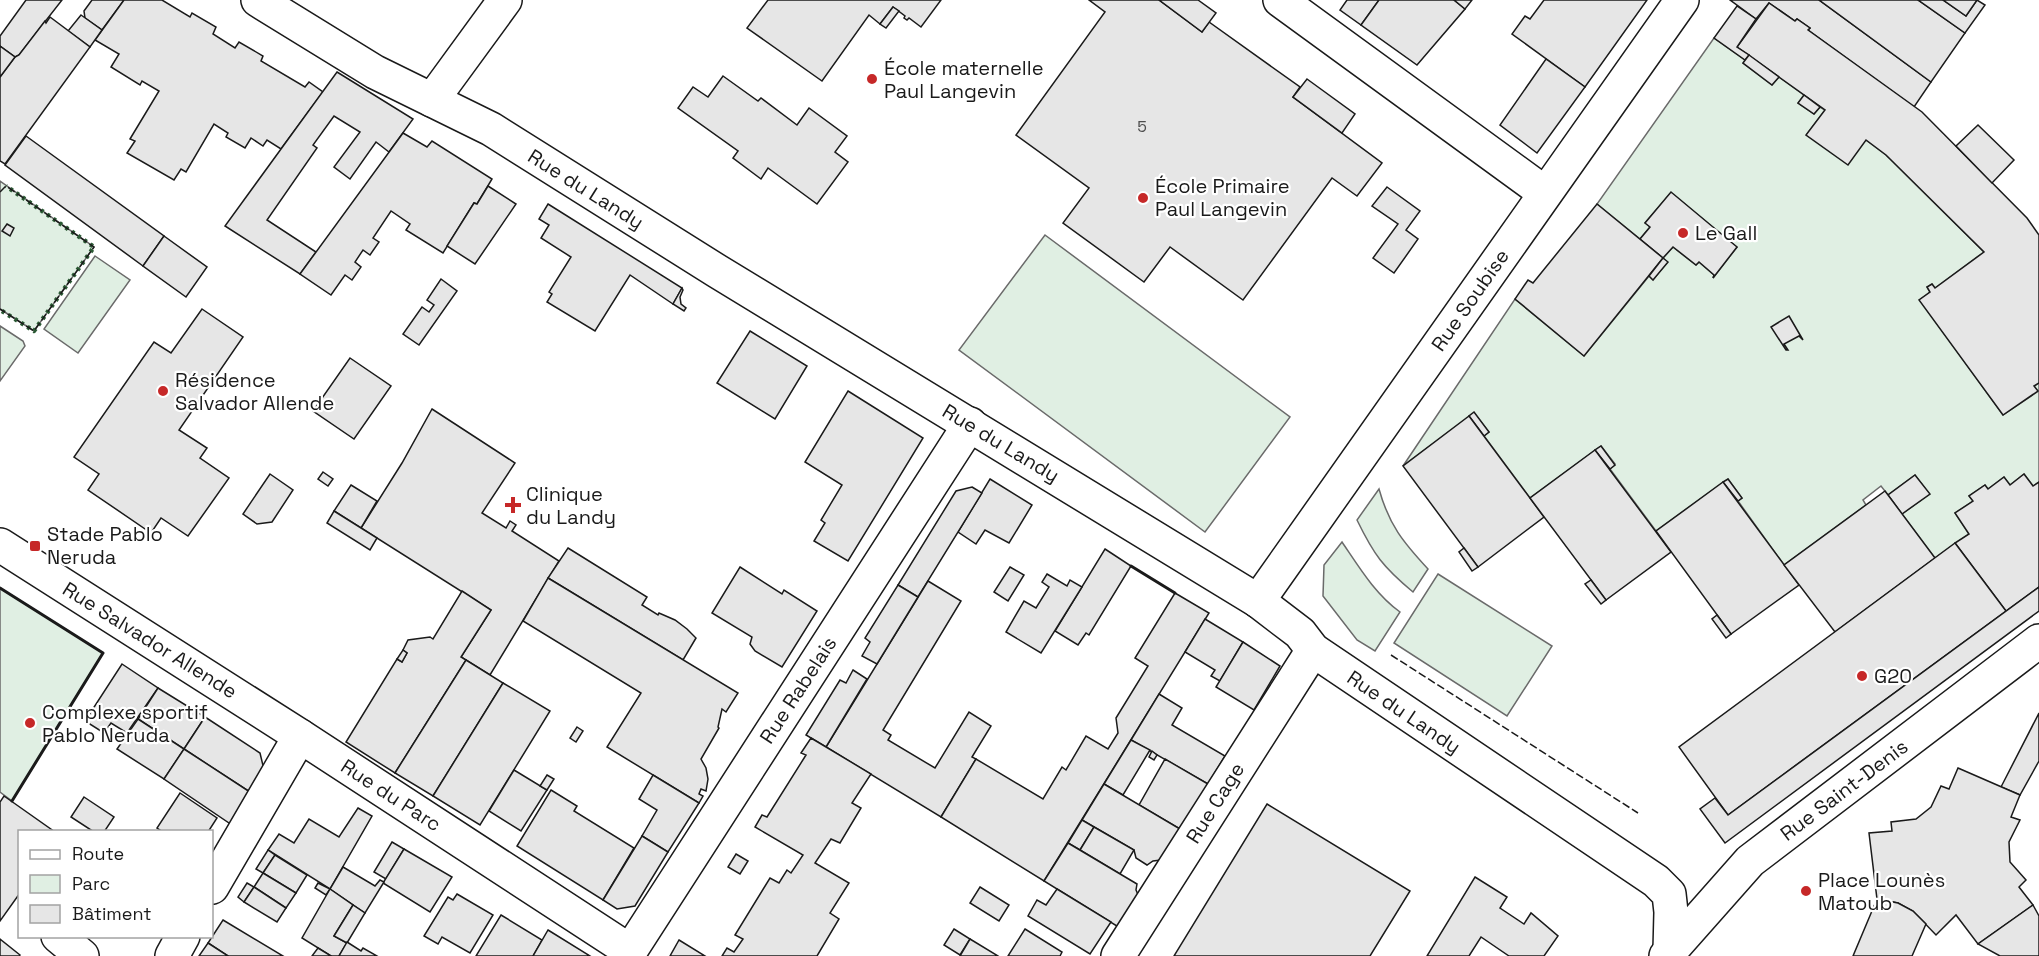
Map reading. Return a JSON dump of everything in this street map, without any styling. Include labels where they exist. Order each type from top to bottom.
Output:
[{"type":"street","name":"Rue du Landy","points":[[258,0],[375,72],[491,129],[717,271],[1258,601],[1300,633],[1312,650],[1656,881],[1669,894],[1671,912],[1668,953]]},
{"type":"street","points":[[432,100],[505,0]]},
{"type":"street","points":[[1280,0],[1545,193]]},
{"type":"street","name":"Rue Soubise","points":[[1258,601],[1682,0]]},
{"type":"street","name":"Rue Rabelais","points":[[629,953],[970,424]]},
{"type":"street","name":"Rue Salvador Allende","points":[[0,545],[300,736]]},
{"type":"street","name":"Rue Saint-Denis","points":[[1668,953],[1750,861],[2039,641]]},
{"type":"street","name":"Rue Cage","points":[[1118,956],[1312,650]]},
{"type":"street","points":[[213,885],[300,736]]},
{"type":"street","name":"Rue du Parc","points":[[300,736],[629,953]]},
{"type":"street","points":[[60,938],[82,956]]},
{"type":"street","points":[[172,956],[182,938]]},
{"type":"green space","points":[[1714,38],[1745,60],[1743,63],[1772,85],[1779,77],[1804,95],[1798,103],[1814,114],[1820,107],[1825,110],[1807,134],[1866,140],[1886,155],[1984,252],[1935,288],[1932,284],[1927,287],[1930,292],[1920,300],[2003,415],[2037,392],[2034,386],[2039,383],[2039,482],[2033,486],[2024,474],[2010,485],[2004,477],[1988,489],[1985,485],[1969,496],[1973,501],[1955,513],[1969,534],[1935,558],[1902,514],[1929,494],[1915,475],[1888,495],[1881,486],[1863,500],[1866,505],[1784,565],[1738,501],[1742,498],[1728,479],[1656,531],[1610,469],[1615,464],[1601,446],[1530,498],[1484,436],[1489,432],[1474,413],[1403,466],[1515,299],[1584,356],[1649,276],[1653,280],[1667,262],[1663,258],[1673,247],[1696,265],[1699,262],[1714,275],[1713,278],[1737,247],[1671,193],[1645,223],[1650,227],[1640,239],[1597,204]]},
{"type":"green space","points":[[0,181],[94,247],[34,331],[0,309]]},
{"type":"green space","points":[[1045,235],[1290,417],[1205,532],[959,350]]},
{"type":"green space","points":[[95,256],[130,280],[78,353],[44,329]]},
{"type":"green space","points":[[0,326],[23,341],[25,346],[0,381]]},
{"type":"green space","points":[[1379,489],[1392,523],[1428,569],[1413,592],[1380,560],[1357,520]]},
{"type":"green space","points":[[1342,542],[1375,589],[1400,612],[1375,651],[1357,640],[1323,596],[1324,565]]},
{"type":"green space","points":[[1438,574],[1552,646],[1507,716],[1394,643]]},
{"type":"green space","name":"Complexe sportif Pablo Neruda","points":[[0,588],[103,653],[12,801],[0,792]]},
{"type":"building","points":[[26,0],[62,0],[19,55],[15,57],[0,46],[0,36]]},
{"type":"building","points":[[92,0],[124,0],[102,30],[85,18],[84,11]]},
{"type":"building","points":[[124,0],[162,0],[190,17],[192,13],[216,27],[213,34],[235,48],[239,42],[263,56],[261,61],[305,87],[309,82],[323,92],[281,149],[267,140],[263,146],[251,138],[245,148],[226,137],[228,133],[214,124],[186,172],[181,169],[174,180],[127,153],[135,141],[130,139],[159,91],[142,81],[140,85],[111,67],[119,54],[95,40]]},
{"type":"building","points":[[768,0],[941,0],[921,27],[909,18],[907,20],[904,18],[905,16],[893,7],[880,24],[869,15],[822,81],[747,28]]},
{"type":"building","points":[[1089,0],[1159,0],[1202,32],[1209,22],[1300,87],[1293,97],[1382,163],[1357,196],[1332,178],[1243,300],[1170,247],[1144,282],[1063,223],[1089,188],[1016,135],[1105,12]]},
{"type":"building","points":[[1159,0],[1198,0],[1216,13],[1202,32]]},
{"type":"building","points":[[1347,0],[1379,0],[1361,25],[1340,10]]},
{"type":"building","points":[[1379,0],[1454,0],[1465,9],[1417,65],[1361,25]]},
{"type":"building","points":[[1454,0],[1472,0],[1465,9]]},
{"type":"building","points":[[1544,0],[1647,0],[1585,87],[1512,34],[1525,16],[1530,19]]},
{"type":"building","points":[[1730,0],[1819,0],[1931,82],[1914,107],[1808,30],[1810,28],[1797,19],[1795,21],[1769,3],[1756,19]]},
{"type":"building","points":[[1819,0],[1918,0],[1965,33],[1931,82]]},
{"type":"building","points":[[1918,0],[1943,0],[1966,16],[1977,0],[1985,5],[1965,33]]},
{"type":"building","points":[[1943,0],[1977,0],[1966,16]]},
{"type":"building","points":[[1769,3],[1795,21],[1797,19],[1810,28],[1808,30],[1922,112],[2027,218],[2039,235],[2039,383],[2034,386],[2038,391],[2003,415],[1919,300],[1930,292],[1927,287],[1932,284],[1935,288],[1984,252],[1886,155],[1866,140],[1848,165],[1806,135],[1825,110],[1737,47]]},
{"type":"building","points":[[1737,6],[1756,19],[1737,47],[1749,55],[1745,60],[1714,38]]},
{"type":"building","points":[[893,7],[899,11],[886,28],[880,24]]},
{"type":"building","points":[[81,15],[102,30],[90,47],[68,31]]},
{"type":"building","points":[[50,17],[90,47],[5,164],[0,161],[0,77]]},
{"type":"building","points":[[0,46],[15,57],[0,77]]},
{"type":"building","points":[[1749,55],[1779,77],[1772,85],[1743,63]]},
{"type":"building","points":[[1546,59],[1585,87],[1537,153],[1500,125]]},
{"type":"building","points":[[337,72],[413,119],[389,152],[376,142],[350,179],[334,167],[360,132],[334,116],[313,145],[317,148],[267,220],[316,252],[300,274],[225,226]]},
{"type":"building","points":[[723,76],[758,101],[761,98],[797,125],[809,108],[847,136],[835,152],[848,162],[817,204],[768,168],[761,179],[733,158],[738,151],[678,108],[693,87],[708,97]]},
{"type":"building","points":[[1307,79],[1355,114],[1342,133],[1293,97]]},
{"type":"building","points":[[1804,95],[1820,107],[1814,114],[1798,103]]},
{"type":"building","points":[[1978,125],[2014,160],[1992,183],[1956,146]]},
{"type":"building","points":[[403,133],[427,147],[432,141],[492,179],[443,253],[406,230],[410,224],[391,211],[373,238],[379,242],[370,255],[363,250],[355,262],[361,267],[352,280],[345,275],[331,295],[300,274]]},
{"type":"building","points":[[26,136],[164,236],[143,266],[5,165]]},
{"type":"building","points":[[488,186],[516,204],[475,264],[447,246],[474,203],[477,204]]},
{"type":"building","points":[[1387,187],[1420,211],[1406,230],[1418,239],[1394,273],[1373,258],[1398,224],[1372,206]]},
{"type":"building","name":"Le Gall","points":[[1671,192],[1737,247],[1713,278],[1714,275],[1699,262],[1696,265],[1673,247],[1663,258],[1640,239],[1650,227],[1645,223]]},
{"type":"building","points":[[548,204],[682,288],[673,304],[630,275],[595,331],[547,302],[552,294],[549,292],[571,257],[541,238],[549,225],[539,219]]},
{"type":"building","points":[[1597,204],[1663,258],[1584,356],[1515,299],[1528,280],[1533,283]]},
{"type":"building","points":[[7,224],[14,228],[10,236],[2,231]]},
{"type":"building","points":[[164,236],[207,267],[186,297],[143,266]]},
{"type":"building","points":[[1663,258],[1668,262],[1653,280],[1649,276]]},
{"type":"building","points":[[441,279],[457,291],[419,345],[403,334],[422,307],[429,312],[434,305],[427,300]]},
{"type":"building","points":[[682,288],[680,297],[681,304],[686,308],[684,311],[673,304]]},
{"type":"building","name":"Résidence Salvador Allende","points":[[202,309],[243,337],[179,430],[207,448],[200,458],[229,478],[188,536],[161,518],[151,533],[88,490],[99,474],[74,457],[154,342],[171,353]]},
{"type":"building","points":[[1789,316],[1803,340],[1799,336],[1784,344],[1788,350],[1786,350],[1771,327]]},
{"type":"building","points":[[750,331],[807,366],[775,419],[717,383]]},
{"type":"building","points":[[350,358],[391,386],[354,439],[313,411]]},
{"type":"building","points":[[848,391],[923,438],[848,561],[814,541],[825,523],[821,520],[842,485],[805,462]]},
{"type":"building","points":[[432,409],[515,463],[482,513],[506,528],[510,521],[516,525],[512,531],[559,561],[490,675],[461,657],[491,610],[361,528],[402,463]]},
{"type":"building","points":[[1474,412],[1489,432],[1484,436],[1469,416]]},
{"type":"building","points":[[1469,416],[1544,517],[1478,567],[1403,466]]},
{"type":"building","points":[[1601,446],[1615,465],[1610,469],[1595,450]]},
{"type":"building","points":[[1595,450],[1671,552],[1606,600],[1530,498]]},
{"type":"building","points":[[323,472],[333,479],[328,486],[318,479]]},
{"type":"building","points":[[270,474],[293,490],[272,522],[257,524],[243,514]]},
{"type":"building","points":[[2024,474],[2033,486],[2039,482],[2039,587],[2006,611],[1955,543],[1969,534],[1955,513],[1973,501],[1969,496],[1985,485],[1988,489],[2004,477],[2010,485]]},
{"type":"building","points":[[1915,475],[1930,494],[1902,514],[1888,495]]},
{"type":"building","points":[[990,479],[1032,505],[1009,543],[985,530],[976,544],[958,532]]},
{"type":"building","points":[[1728,479],[1742,498],[1738,501],[1723,482]]},
{"type":"building","points":[[1723,482],[1799,585],[1731,634],[1656,531]]},
{"type":"building","points":[[351,485],[377,501],[361,528],[334,511]]},
{"type":"building","points":[[972,487],[982,493],[918,597],[898,585],[956,491]]},
{"type":"building","points":[[1885,491],[1935,558],[1835,632],[1784,565]]},
{"type":"building","points":[[334,511],[377,538],[370,550],[327,523]]},
{"type":"building","points":[[1955,543],[2006,611],[1728,815],[1679,747]]},
{"type":"building","points":[[568,548],[647,597],[642,605],[658,615],[659,613],[675,620],[687,629],[696,638],[683,660],[548,578]]},
{"type":"building","points":[[1464,548],[1478,567],[1472,571],[1459,552]]},
{"type":"building","points":[[1105,549],[1131,566],[1089,635],[1086,633],[1078,645],[1055,631]]},
{"type":"building","points":[[740,567],[782,594],[784,590],[817,611],[782,667],[755,651],[750,644],[752,637],[712,613]]},
{"type":"building","points":[[1010,567],[1024,575],[1008,601],[994,592]]},
{"type":"building","points":[[1047,574],[1067,586],[1070,580],[1082,587],[1041,653],[1006,632],[1024,601],[1036,608],[1049,587],[1042,582]]},
{"type":"building","points":[[548,578],[738,693],[726,712],[722,709],[719,728],[701,759],[708,779],[706,791],[701,789],[699,794],[703,796],[699,803],[607,747],[641,693],[523,621]]},
{"type":"building","points":[[1591,580],[1606,600],[1601,604],[1585,584]]},
{"type":"building","points":[[928,581],[961,601],[883,730],[891,735],[888,740],[935,768],[969,712],[991,726],[972,757],[976,759],[941,817],[826,747]]},
{"type":"building","points":[[898,585],[918,597],[877,664],[862,656],[870,642],[865,638]]},
{"type":"building","points":[[2039,587],[2039,611],[1725,843],[1700,809],[1715,798],[1728,815]]},
{"type":"building","points":[[462,591],[491,610],[461,657],[466,660],[395,773],[346,742],[397,659],[402,662],[407,653],[403,650],[408,640],[430,637],[433,639]]},
{"type":"building","points":[[1175,593],[1209,613],[1044,881],[941,817],[976,759],[1043,799],[1062,767],[1066,770],[1086,736],[1108,749],[1118,733],[1116,718],[1148,666],[1135,658]]},
{"type":"building","points":[[1717,615],[1731,634],[1726,638],[1712,619]]},
{"type":"building","points":[[1205,619],[1243,642],[1220,681],[1211,676],[1215,670],[1185,652]]},
{"type":"building","points":[[1243,642],[1280,666],[1254,710],[1216,687]]},
{"type":"building","points":[[403,650],[407,653],[402,662],[397,659]]},
{"type":"building","points":[[466,660],[503,683],[433,796],[395,773]]},
{"type":"building","points":[[122,664],[158,688],[127,733],[111,723],[104,733],[85,721]]},
{"type":"building","points":[[853,670],[867,679],[826,747],[806,735],[840,680],[846,683]]},
{"type":"building","points":[[503,683],[550,711],[480,825],[433,796]]},
{"type":"building","points":[[158,688],[205,717],[184,749],[138,719]]},
{"type":"building","points":[[1159,694],[1182,708],[1172,725],[1225,756],[1208,784],[1131,740]]},
{"type":"building","points":[[2039,713],[2039,761],[2020,795],[2001,787]]},
{"type":"building","points":[[205,717],[260,753],[265,774],[253,794],[184,749]]},
{"type":"building","points":[[138,719],[184,749],[164,779],[117,749]]},
{"type":"building","points":[[577,727],[583,731],[576,742],[570,738]]},
{"type":"building","points":[[811,738],[871,774],[852,803],[861,808],[840,843],[831,839],[815,863],[849,883],[830,913],[839,919],[817,956],[722,956],[727,948],[734,952],[743,939],[735,935],[770,878],[779,883],[787,870],[791,873],[803,855],[755,827],[762,815],[767,817],[806,755],[801,753]]},
{"type":"building","points":[[1131,740],[1150,750],[1123,795],[1104,784]]},
{"type":"building","points":[[184,749],[253,794],[232,825],[164,779]]},
{"type":"building","points":[[1152,751],[1157,755],[1154,760],[1149,757]]},
{"type":"building","points":[[1165,759],[1208,784],[1180,829],[1139,805]]},
{"type":"building","points":[[1958,768],[2020,795],[2011,817],[2020,820],[2009,842],[2010,862],[2026,880],[2019,887],[2033,905],[1978,944],[1956,915],[1936,935],[1913,911],[1898,903],[1877,899],[1869,833],[1892,831],[1891,822],[1916,819],[1931,807],[1941,786],[1949,789]]},
{"type":"building","points":[[514,770],[547,790],[521,831],[489,811]]},
{"type":"building","points":[[547,775],[554,779],[547,790],[540,786]]},
{"type":"building","points":[[653,775],[699,803],[668,852],[642,836],[657,810],[639,799]]},
{"type":"building","points":[[1104,784],[1180,829],[1161,860],[1147,865],[1136,858],[1134,850],[1082,820]]},
{"type":"building","points":[[551,790],[577,806],[574,811],[634,848],[603,900],[517,846]]},
{"type":"building","points":[[180,793],[217,818],[209,830],[160,830],[157,828]]},
{"type":"building","points":[[4,796],[52,830],[18,830],[18,896],[0,921],[0,802]]},
{"type":"building","points":[[84,797],[114,817],[105,830],[91,830],[71,817]]},
{"type":"building","points":[[1267,804],[1410,891],[1370,956],[1174,956]]},
{"type":"building","points":[[358,808],[372,816],[330,889],[268,850],[279,834],[294,843],[309,819],[339,837]]},
{"type":"building","points":[[1082,820],[1094,827],[1080,850],[1068,843]]},
{"type":"building","points":[[1094,827],[1134,850],[1120,874],[1080,850]]},
{"type":"building","points":[[642,836],[668,852],[635,906],[617,909],[603,900]]},
{"type":"building","points":[[392,842],[404,849],[386,879],[374,872]]},
{"type":"building","points":[[1068,843],[1137,884],[1136,890],[1139,897],[1120,928],[1044,881]]},
{"type":"building","points":[[404,849],[452,877],[430,912],[383,883]]},
{"type":"building","points":[[268,850],[275,855],[263,873],[256,869]]},
{"type":"building","points":[[736,854],[748,861],[740,874],[728,867]]},
{"type":"building","points":[[275,855],[307,875],[296,893],[263,873]]},
{"type":"building","points":[[343,867],[375,886],[380,880],[384,882],[365,913],[330,889]]},
{"type":"building","points":[[263,873],[296,893],[286,908],[254,887]]},
{"type":"building","points":[[1475,877],[1507,897],[1500,908],[1524,924],[1531,913],[1558,936],[1544,956],[1509,956],[1481,937],[1469,956],[1427,956]]},
{"type":"building","points":[[247,883],[254,887],[244,902],[238,897]]},
{"type":"building","points":[[318,883],[330,889],[326,895],[315,888]]},
{"type":"building","points":[[254,887],[286,908],[277,922],[244,902]]},
{"type":"building","points":[[980,887],[1009,905],[999,921],[970,903]]},
{"type":"building","points":[[330,889],[353,905],[334,936],[347,943],[339,956],[331,956],[302,938]]},
{"type":"building","points":[[1057,889],[1111,922],[1090,954],[1028,916],[1037,900],[1046,905]]},
{"type":"building","points":[[457,894],[493,915],[470,953],[442,937],[438,944],[424,936],[448,897],[453,900]]},
{"type":"building","points":[[1877,899],[1898,903],[1913,911],[1926,924],[1912,956],[1853,956]]},
{"type":"building","points":[[353,905],[365,913],[347,943],[334,936]]},
{"type":"building","points":[[2033,905],[2039,916],[2039,956],[2000,956],[1978,944]]},
{"type":"building","points":[[501,915],[542,940],[533,956],[476,956]]},
{"type":"building","points":[[223,920],[283,956],[228,956],[208,943]]},
{"type":"building","points":[[954,929],[970,939],[960,955],[944,945]]},
{"type":"building","points":[[1025,929],[1062,952],[1060,956],[1008,956]]},
{"type":"building","points":[[548,930],[590,956],[533,956]]},
{"type":"building","points":[[0,939],[20,955],[0,956]]},
{"type":"building","points":[[970,939],[998,956],[960,956]]},
{"type":"building","points":[[679,940],[705,956],[670,956]]},
{"type":"building","points":[[347,942],[361,951],[363,948],[377,956],[339,956]]},
{"type":"building","points":[[208,943],[228,956],[199,956]]},
{"type":"building","points":[[318,948],[331,956],[312,956]]},
{"type":"hedge","points":[[2,311],[34,331],[94,247],[6,186]]},
{"type":"fence","points":[[0,192],[6,186],[94,247],[34,331],[0,309]]},
{"type":"fence","points":[[1391,655],[1638,813]]},
{"type":"wall","points":[[1131,566],[1175,593]]},
{"type":"wall","points":[[0,588],[103,653],[12,801]]},
{"type":"place","name":"École maternelle Paul Langevin","points":[[872,79]]},
{"type":"place","name":"École Primaire Paul Langevin","points":[[1143,198]]},
{"type":"place","name":"Le Gall","points":[[1683,233]]},
{"type":"place","name":"Résidence Salvador Allende","points":[[163,391]]},
{"type":"place","name":"Clinique du Landy","points":[[513,505]]},
{"type":"place","name":"Stade Pablo Neruda","points":[[35,546]]},
{"type":"place","name":"G20","points":[[1862,676]]},
{"type":"place","name":"Complexe sportif Pablo Neruda","points":[[30,723]]},
{"type":"place","name":"Place Lounès Matoub","points":[[1806,891]]}]
